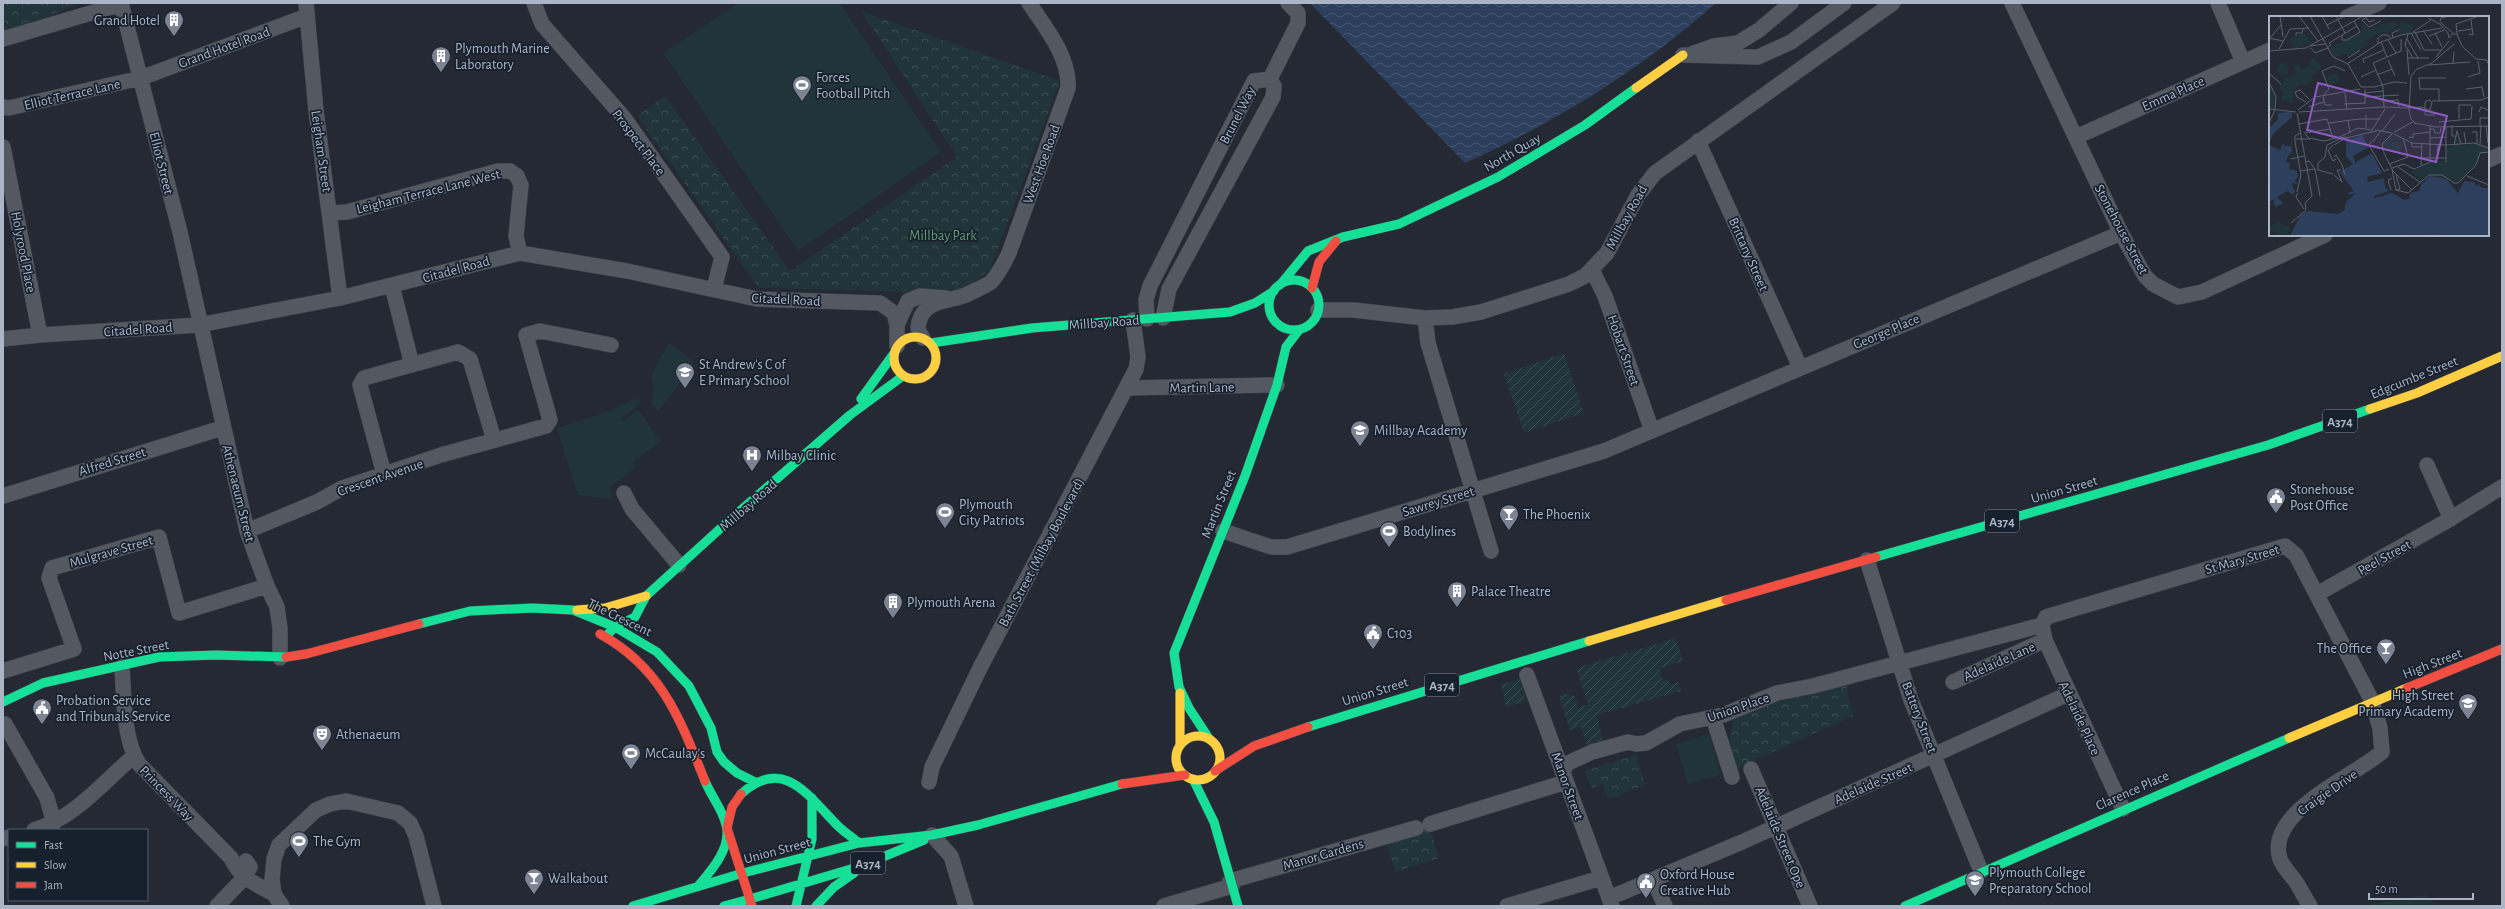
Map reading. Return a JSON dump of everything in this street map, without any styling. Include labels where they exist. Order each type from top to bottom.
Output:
[{"type":"main road","name":"North Quay","points":[[1277,288],[1308,251],[1339,239],[1399,224],[1498,177],[1584,125],[1683,55]]},
{"type":"main road","name":"North Quay","points":[[1312,288],[1316,266],[1325,251],[1339,239]]},
{"type":"main road","points":[[1262,317],[1284,328],[1299,330],[1312,323],[1318,310],[1317,295],[1312,288],[1299,281],[1289,281],[1277,288],[1270,298],[1270,312],[1278,324]]},
{"type":"main road","name":"Millbay Road","points":[[1230,312],[1255,303],[1277,288]]},
{"type":"main road","name":"Millbay Road","points":[[927,341],[979,337],[1032,328],[1230,312],[1250,314]]},
{"type":"main road","name":"Martin Street","points":[[1210,739],[1189,710],[1180,690],[1173,666],[1174,653],[1223,531],[1277,385],[1286,347],[1299,330]]},
{"type":"main road","name":"Millbay Road","points":[[959,349],[979,337]]},
{"type":"main road","points":[[934,368],[936,353],[927,341],[908,338],[896,349],[894,362],[904,376],[917,379],[930,373],[946,358]]},
{"type":"main road","name":"Millbay Road","points":[[850,415],[896,349]]},
{"type":"main road","name":"Edgcumbe Street","points":[[2268,445],[2417,393],[2502,356]]},
{"type":"main road","name":"Millbay Road","points":[[636,617],[646,596],[679,565],[850,415],[904,376]]},
{"type":"main road","name":"Union Street","points":[[1214,772],[1254,746],[1275,737],[1867,560],[2268,445]]},
{"type":"main road","name":"Millbay Road","points":[[573,610],[605,608],[646,596]]},
{"type":"main road","name":"The Crescent","points":[[348,642],[470,611],[493,608],[573,610],[615,627],[640,640],[657,652],[689,686],[711,728],[717,752],[724,762],[737,773],[756,782]]},
{"type":"main road","name":"The Crescent","points":[[545,609],[565,619]]},
{"type":"main road","points":[[606,637],[615,627],[636,617],[640,640]]},
{"type":"main road","name":"The Crescent","points":[[588,629],[606,637],[632,655],[649,672],[673,707],[727,828],[743,873],[751,902]]},
{"type":"main road","name":"Notte Street","points":[[3,702],[43,683],[171,656],[216,655],[280,658],[348,642]]},
{"type":"main road","name":"High Street","points":[[2372,701],[2460,668],[2502,649]]},
{"type":"main road","name":"Martin Street","points":[[1175,751],[1180,690]]},
{"type":"main road","name":"Clarence Place","points":[[1905,906],[1981,870],[2372,701]]},
{"type":"main road","points":[[1226,741],[1195,735],[1185,739],[1175,751],[1179,770],[1189,777],[1201,790],[1216,829],[1238,906]]},
{"type":"main road","name":"Union Street","points":[[1245,740],[1275,737]]},
{"type":"main road","points":[[1210,739],[1219,753],[1219,764],[1214,772],[1212,786]]},
{"type":"main road","points":[[1189,777],[1205,778],[1214,772]]},
{"type":"main road","name":"Union Street","points":[[633,906],[699,885],[859,843],[889,838],[932,836],[1001,819],[1112,785],[1136,773]]},
{"type":"main road","name":"Union Street","points":[[1112,785],[1189,777]]},
{"type":"main road","name":"A374","points":[[727,828],[732,807],[741,793],[756,782],[773,779],[786,780],[801,786],[839,827],[859,843]]},
{"type":"main road","points":[[796,906],[810,856],[814,818],[812,798]]},
{"type":"main road","points":[[1212,798],[1216,829]]},
{"type":"main road","points":[[699,885],[711,872],[723,850],[727,828]]},
{"type":"main road","name":"Union Street","points":[[724,906],[751,902],[876,860],[902,851],[932,836]]},
{"type":"main road","points":[[816,906],[834,887],[876,860]]},
{"type":"street","name":"Prospect Place","points":[[534,3],[542,24],[625,119],[722,257],[714,289]]},
{"type":"street","name":"West Hoe Road","points":[[927,341],[918,332],[921,315],[930,306],[948,298],[964,295],[981,288],[991,281],[1000,270],[1009,253],[1068,88],[1069,76],[1066,67],[1054,41],[1029,3]]},
{"type":"street","points":[[1270,79],[1298,23],[1298,13],[1288,3]]},
{"type":"street","points":[[1683,55],[1703,51],[1722,44],[1738,43],[1759,30],[1791,3]]},
{"type":"street","points":[[1683,55],[1758,57],[1792,42],[1844,3]]},
{"type":"street","name":"Millbay Road","points":[[1318,310],[1354,310],[1425,318],[1481,312],[1548,292],[1569,284],[1592,270],[1607,254],[1647,181],[1698,141],[1893,3]]},
{"type":"street","name":"Stonehouse Street","points":[[2012,3],[2121,233],[2145,276],[2153,284],[2178,296],[2202,292],[2324,236]]},
{"type":"street","points":[[2218,3],[2243,62]]},
{"type":"street","points":[[2349,16],[2379,3]]},
{"type":"street","points":[[3,39],[121,4]]},
{"type":"street","name":"Elliot Street","points":[[121,4],[180,232],[199,325]]},
{"type":"street","name":"Grand Hotel Road","points":[[141,78],[306,10]]},
{"type":"street","name":"Leigham Street","points":[[306,10],[316,111],[340,298]]},
{"type":"street","name":"Emma Place","points":[[2076,137],[2269,50]]},
{"type":"street","name":"Elliot Terrace Lane","points":[[3,106],[9,108],[141,78]]},
{"type":"street","name":"Brunel Way","points":[[1140,320],[1150,286],[1254,81],[1270,79],[1274,86],[1273,97],[1169,289],[1163,318]]},
{"type":"street","name":"Brittany Street","points":[[1698,141],[1800,367]]},
{"type":"street","name":"Holyrood Place","points":[[3,147],[40,335]]},
{"type":"street","points":[[2489,160],[2502,154]]},
{"type":"street","name":"Leigham Terrace Lane West","points":[[330,213],[347,212],[498,171],[510,171],[517,176],[521,185],[516,236],[520,253]]},
{"type":"street","name":"George Place","points":[[1652,431],[1800,367],[2121,233]]},
{"type":"street","name":"Citadel Road","points":[[3,339],[40,335],[199,325],[340,298],[520,253],[714,289],[757,299],[880,303],[894,314],[897,325]]},
{"type":"street","name":"Hobart Street","points":[[1592,270],[1605,296],[1652,431]]},
{"type":"street","points":[[392,286],[412,365]]},
{"type":"street","name":"West Hoe Road","points":[[896,349],[897,325],[900,314],[908,301],[920,296],[948,298]]},
{"type":"street","points":[[1425,318],[1428,343],[1491,550]]},
{"type":"street","name":"Bath Street (Milbay Boulevard)","points":[[929,782],[932,767],[964,705],[980,668],[1136,369],[1140,320]]},
{"type":"street","name":"Athenaeum Street","points":[[199,325],[247,531],[266,586],[277,607],[280,628],[280,658]]},
{"type":"street","name":"Crescent Avenue","points":[[247,531],[317,502],[342,488],[494,440],[546,426],[550,420],[526,335],[540,331],[611,345]]},
{"type":"street","points":[[384,474],[360,385],[364,378],[458,352],[470,359],[494,440]]},
{"type":"street","name":"Martin Lane","points":[[1127,388],[1277,385]]},
{"type":"street","name":"Alfred Street","points":[[3,496],[222,428]]},
{"type":"street","name":"Sawrey Street","points":[[1223,531],[1278,548],[1604,451],[1652,431]]},
{"type":"street","points":[[2427,465],[2452,519]]},
{"type":"street","name":"Peel Street","points":[[2317,594],[2452,519],[2502,487]]},
{"type":"street","points":[[624,493],[632,509],[679,565]]},
{"type":"street","name":"Mulgrave Street","points":[[3,671],[74,648],[49,578],[52,568],[159,537],[179,613],[266,586]]},
{"type":"street","name":"St Mary Street","points":[[2042,625],[2046,617],[2285,546],[2296,555],[2372,701]]},
{"type":"street","name":"Battery Street","points":[[1867,560],[1901,663],[1911,700],[1981,870]]},
{"type":"street","points":[[1901,663],[1940,651],[2042,625]]},
{"type":"street","name":"Adelaide Place","points":[[2042,625],[2045,640],[2068,694],[2123,809]]},
{"type":"street","name":"Adelaide Lane","points":[[1953,682],[2045,640]]},
{"type":"street","name":"Union Place","points":[[1564,777],[1568,763],[1592,752],[1628,742],[1646,743],[1670,728],[1713,717],[1777,693],[1901,663]]},
{"type":"street","name":"Princess Way","points":[[122,667],[125,713],[134,756],[146,772],[231,858],[235,868],[245,877],[278,900]]},
{"type":"street","name":"Manor Street","points":[[1527,675],[1610,902],[1676,871]]},
{"type":"street","name":"Adelaide Street","points":[[1676,871],[1956,747],[2068,694]]},
{"type":"street","name":"Craigie Drive","points":[[2310,906],[2280,859],[2281,836],[2286,822],[2299,809],[2366,765],[2382,752],[2380,728],[2372,701]]},
{"type":"street","points":[[1713,717],[1732,777]]},
{"type":"street","points":[[5,724],[47,798],[54,823]]},
{"type":"street","points":[[39,829],[54,823],[80,806],[134,756]]},
{"type":"street","name":"Adelaide Street Ope","points":[[1751,769],[1777,826],[1810,906]]},
{"type":"street","points":[[1430,824],[1564,777]]},
{"type":"street","points":[[278,900],[274,859],[279,845],[289,833],[316,810],[330,804],[346,801],[398,813],[410,823],[416,836],[434,906]]},
{"type":"street","name":"Manor Gardens","points":[[1164,906],[1231,883],[1416,828]]},
{"type":"street","points":[[932,836],[951,856],[966,906]]},
{"type":"street","points":[[231,858],[246,862],[274,859]]},
{"type":"street","points":[[217,906],[245,877],[250,867],[246,862]]},
{"type":"street","points":[[1507,906],[1601,878]]},
{"type":"street","points":[[1654,881],[1664,906]]},
{"type":"green space","points":[[3,3],[82,3],[3,33]]},
{"type":"green space","name":"Forces Football Pitch","points":[[738,3],[840,3],[941,152],[798,251],[663,53]]},
{"type":"green space","name":"Millbay Park","points":[[861,11],[1060,81],[990,270],[963,290],[925,292],[759,288],[637,116],[665,96],[790,271],[957,157]]},
{"type":"green space","points":[[670,343],[695,362],[659,411],[652,405],[654,388],[650,376],[659,363],[657,361]]},
{"type":"green space","points":[[1564,353],[1584,413],[1524,433],[1504,374]]},
{"type":"green space","points":[[636,398],[641,404],[621,419],[623,421],[638,410],[661,441],[633,462],[637,467],[608,488],[610,488],[613,500],[578,495],[557,428],[607,412]]},
{"type":"green space","points":[[1676,638],[1683,661],[1660,668],[1663,681],[1668,679],[1670,684],[1679,682],[1681,691],[1597,715],[1603,740],[1587,746],[1581,727],[1570,730],[1559,696],[1569,693],[1570,696],[1574,695],[1578,708],[1588,704],[1576,668]]},
{"type":"green space","points":[[1520,679],[1526,701],[1506,707],[1501,684]]},
{"type":"green space","points":[[1845,680],[1853,716],[1735,769],[1727,750],[1734,715],[1769,700]]},
{"type":"green space","points":[[1709,734],[1721,775],[1688,784],[1676,744]]},
{"type":"green space","points":[[1636,755],[1645,785],[1609,799],[1602,784],[1592,788],[1584,771]]},
{"type":"green space","points":[[1430,829],[1439,858],[1395,872],[1386,841]]},
{"type":"green space","points":[[2428,895],[2435,906],[2361,906]]},
{"type":"water","points":[[1310,3],[1716,3],[1658,50],[1597,92],[1533,130],[1465,163]]},
{"type":"traffic: fast","points":[[1280,285],[1308,251],[1343,237],[1399,224],[1498,177],[1585,125],[1636,88]]},
{"type":"traffic: fast","points":[[1294,280],[1308,284],[1315,291],[1319,305],[1315,319],[1308,326],[1294,330],[1280,326],[1273,319],[1269,305],[1273,291],[1280,284],[1294,280]]},
{"type":"traffic: fast","points":[[931,343],[1032,328],[1230,312],[1255,303],[1274,291]]},
{"type":"traffic: fast","points":[[1208,737],[1189,708],[1179,687],[1174,653],[1245,476],[1277,385],[1286,347],[1299,330]]},
{"type":"traffic: fast","points":[[861,399],[895,352]]},
{"type":"traffic: fast","points":[[608,634],[615,627],[635,617],[646,596],[733,517],[850,415],[903,376]]},
{"type":"traffic: fast","points":[[1876,557],[2268,445],[2370,409]]},
{"type":"traffic: fast","points":[[419,624],[470,611],[532,608],[573,610],[615,627],[657,652],[689,686],[711,728],[717,752],[724,762],[737,773],[755,782]]},
{"type":"traffic: fast","points":[[1308,727],[1589,641]]},
{"type":"traffic: fast","points":[[3,702],[43,683],[159,657],[216,655],[286,657]]},
{"type":"traffic: fast","points":[[1905,906],[2289,738]]},
{"type":"traffic: fast","points":[[741,794],[756,783],[770,778],[783,779],[795,784],[806,793],[838,826],[859,843]]},
{"type":"traffic: fast","points":[[1193,779],[1214,822],[1238,906]]},
{"type":"traffic: fast","points":[[699,885],[720,858],[724,850],[727,833],[722,814],[705,781]]},
{"type":"traffic: fast","points":[[743,873],[859,843],[932,835],[978,825],[1122,784]]},
{"type":"traffic: fast","points":[[796,906],[812,839],[812,798]]},
{"type":"traffic: fast","points":[[750,899],[861,866],[924,840]]},
{"type":"traffic: fast","points":[[633,906],[743,873]]},
{"type":"traffic: fast","points":[[816,906],[834,887],[854,873]]},
{"type":"traffic: fast","points":[[724,906],[750,899]]},
{"type":"traffic: slow","points":[[1636,88],[1683,55]]},
{"type":"traffic: slow","points":[[915,337],[930,343],[936,358],[930,373],[915,379],[900,373],[894,358],[900,343],[915,337]]},
{"type":"traffic: slow","points":[[2370,409],[2417,393],[2502,356]]},
{"type":"traffic: slow","points":[[577,610],[605,608],[646,596]]},
{"type":"traffic: slow","points":[[1589,641],[1726,600]]},
{"type":"traffic: slow","points":[[2289,738],[2407,688]]},
{"type":"traffic: slow","points":[[1180,693],[1180,745]]},
{"type":"traffic: slow","points":[[1198,736],[1210,740],[1216,746],[1220,758],[1216,770],[1210,776],[1198,780],[1186,776],[1180,770],[1176,758],[1180,746],[1186,740],[1198,736]]},
{"type":"traffic: jam","points":[[1312,288],[1319,262],[1336,241]]},
{"type":"traffic: jam","points":[[1726,600],[1876,557]]},
{"type":"traffic: jam","points":[[286,657],[306,654],[419,624]]},
{"type":"traffic: jam","points":[[600,634],[621,648],[639,663],[654,679],[677,716],[705,781]]},
{"type":"traffic: jam","points":[[2407,688],[2502,649]]},
{"type":"traffic: jam","points":[[1215,771],[1254,746],[1308,727]]},
{"type":"traffic: jam","points":[[1122,784],[1185,775]]},
{"type":"traffic: jam","points":[[741,794],[732,807],[727,828],[752,906]]},
{"type":"place","name":"Grand Hotel","points":[[174,37]]},
{"type":"place","name":"Plymouth Marine Laboratory","points":[[441,73]]},
{"type":"place","name":"Forces Football Pitch","points":[[802,102]]},
{"type":"place","name":"St Andrew's C of E Primary School","points":[[685,389]]},
{"type":"place","name":"Millbay Academy","points":[[1360,447]]},
{"type":"place","name":"Milbay Clinic","points":[[752,472]]},
{"type":"place","name":"Stonehouse Post Office","points":[[2276,514]]},
{"type":"place","name":"Plymouth City Patriots","points":[[945,529]]},
{"type":"place","name":"The Phoenix","points":[[1509,531]]},
{"type":"place","name":"Bodylines","points":[[1389,548]]},
{"type":"place","name":"Palace Theatre","points":[[1457,608]]},
{"type":"place","name":"Plymouth Arena","points":[[893,619]]},
{"type":"place","name":"C103","points":[[1373,650]]},
{"type":"place","name":"The Office","points":[[2386,665]]},
{"type":"place","name":"High Street Primary Academy","points":[[2468,720]]},
{"type":"place","name":"Probation Service and Tribunals Service","points":[[42,725]]},
{"type":"place","name":"Athenaeum","points":[[322,751]]},
{"type":"place","name":"McCaulay's","points":[[631,770]]},
{"type":"place","name":"The Gym","points":[[299,858]]},
{"type":"place","name":"Walkabout","points":[[534,895]]},
{"type":"place","name":"Plymouth College Preparatory School","points":[[1975,897]]},
{"type":"place","name":"Oxford House Creative Hub","points":[[1646,899]]}]
